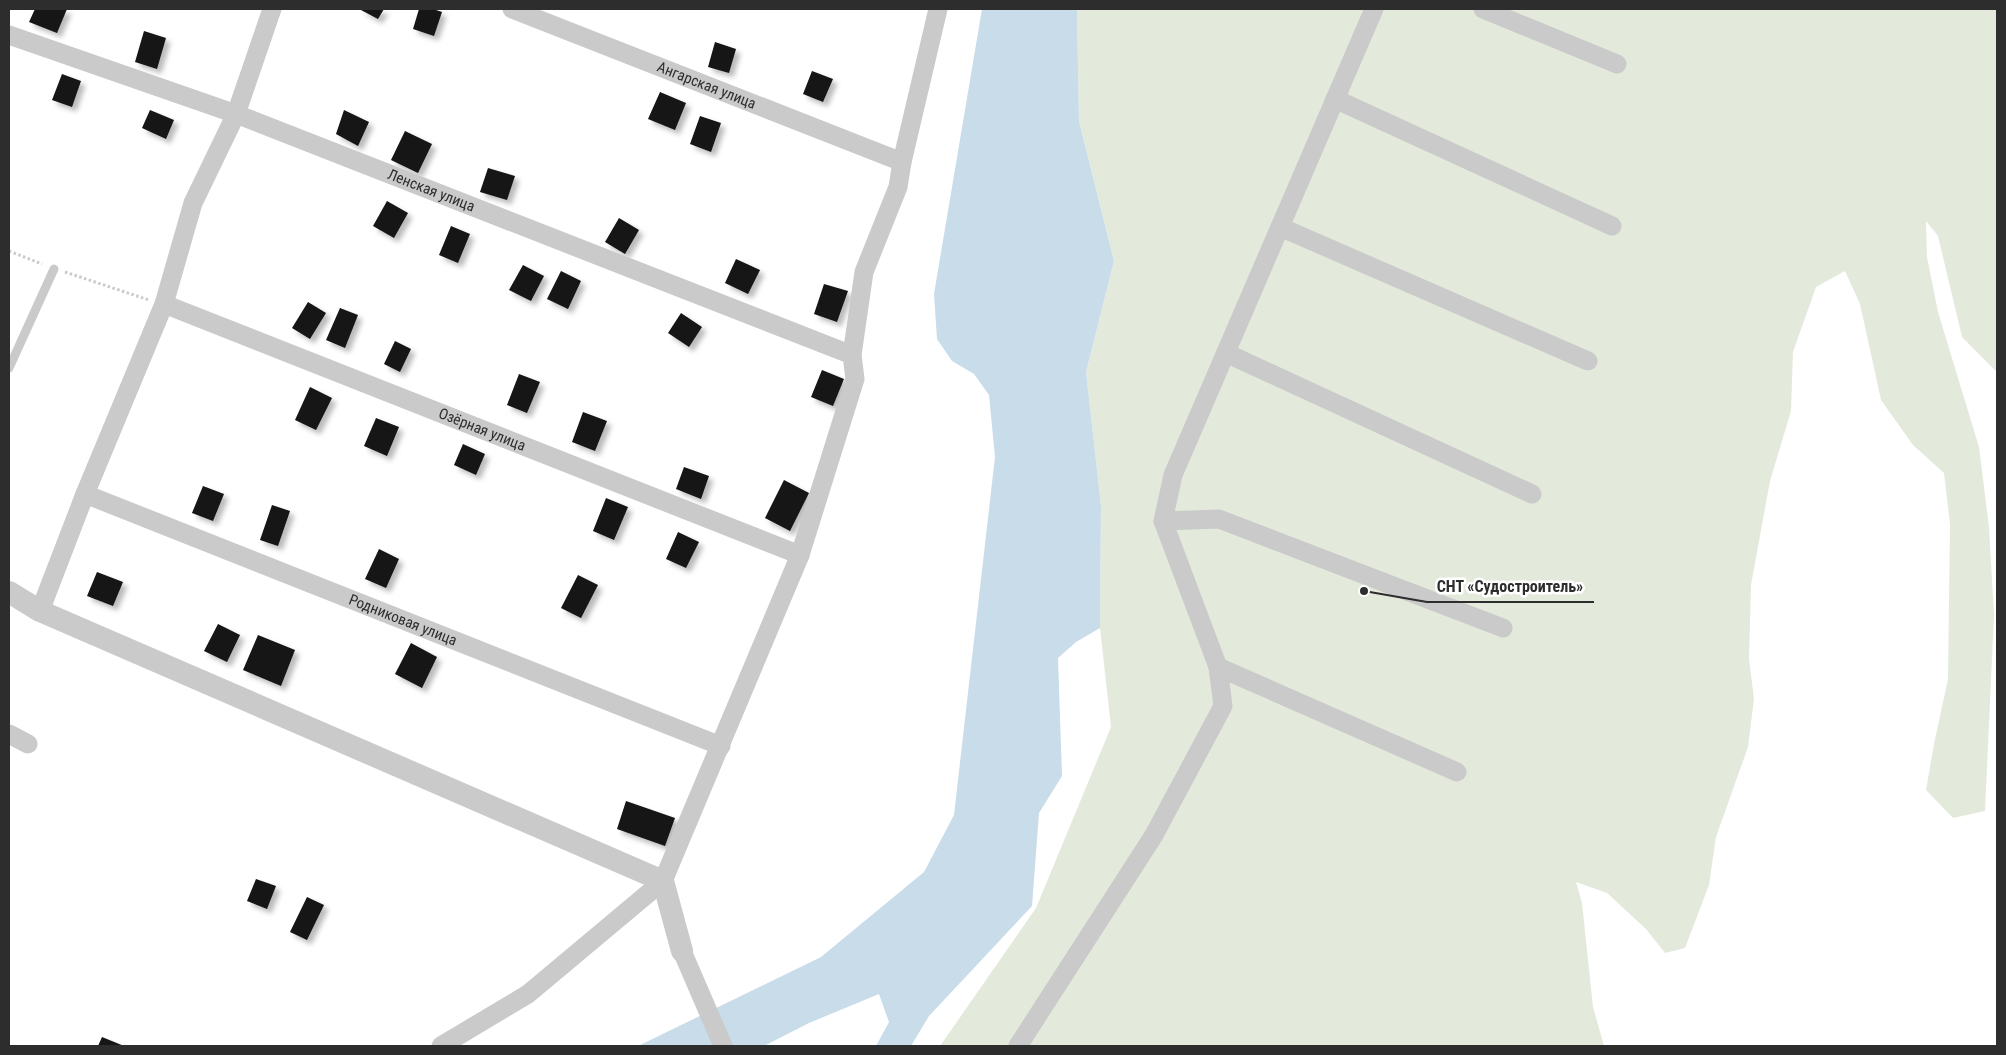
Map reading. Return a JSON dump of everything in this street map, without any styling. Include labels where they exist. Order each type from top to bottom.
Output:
[{"type":"street","points":[[40,611],[85,494],[164,304],[193,204],[236,114],[272,9]]},
{"type":"street","name":"Ангарская улица","points":[[512,9],[902,162]]},
{"type":"street","points":[[441,1046],[528,994],[663,881],[800,555],[855,379],[852,355],[864,272],[898,187],[902,162],[938,9]]},
{"type":"street","points":[[1018,1046],[1154,836],[1223,706],[1218,667],[1163,521],[1173,475],[1374,9]]},
{"type":"street","points":[[1483,9],[1617,64]]},
{"type":"street","name":"Ленская улица","points":[[9,35],[236,114],[852,355]]},
{"type":"street","points":[[1335,98],[1612,226]]},
{"type":"street","points":[[1280,227],[1588,361]]},
{"type":"street","name":"Озёрная улица","points":[[164,304],[800,555]]},
{"type":"street","points":[[1226,352],[1532,494]]},
{"type":"street","name":"Родниковая улица","points":[[85,494],[721,746]]},
{"type":"street","points":[[1163,521],[1219,519],[1503,628]]},
{"type":"street","points":[[9,592],[40,611],[663,881]]},
{"type":"street","points":[[1218,667],[1457,772]]},
{"type":"street","points":[[9,734],[28,744]]},
{"type":"street","points":[[663,881],[682,951],[723,1046]]},
{"type":"lane","points":[[9,368],[54,269]]},
{"type":"path","points":[[9,251],[54,269],[164,304]]},
{"type":"green space","points":[[1077,9],[1997,9],[1997,372],[1962,337],[1938,236],[1926,221],[1927,257],[1938,312],[1979,447],[1989,527],[1994,615],[1985,811],[1953,818],[1926,790],[1948,679],[1950,524],[1944,473],[1913,445],[1881,400],[1860,304],[1845,271],[1816,287],[1793,352],[1791,411],[1770,481],[1751,585],[1749,659],[1754,699],[1748,747],[1716,837],[1709,885],[1685,948],[1665,953],[1646,929],[1607,893],[1576,882],[1582,903],[1593,1007],[1604,1046],[940,1046],[1036,908],[1111,727],[1100,628],[1101,505],[1086,372],[1114,261],[1079,121]]},
{"type":"water","points":[[982,9],[1077,9],[1079,121],[1114,261],[1086,372],[1101,505],[1100,628],[1076,642],[1058,658],[1062,776],[1039,813],[1032,906],[929,1016],[911,1046],[876,1046],[889,1022],[879,994],[809,1023],[764,1046],[638,1046],[821,957],[924,872],[954,815],[995,457],[989,395],[974,374],[952,361],[937,339],[934,294]]},
{"type":"building","points":[[35,9],[67,9],[57,33],[29,22]]},
{"type":"building","points":[[359,9],[384,9],[378,19]]},
{"type":"building","points":[[419,9],[433,9],[442,12],[434,36],[413,29]]},
{"type":"building","points":[[144,31],[166,38],[157,69],[135,62]]},
{"type":"building","points":[[715,42],[736,49],[729,73],[708,67]]},
{"type":"building","points":[[812,71],[833,79],[823,102],[803,94]]},
{"type":"building","points":[[62,74],[81,81],[72,107],[52,100]]},
{"type":"building","points":[[660,92],[686,103],[675,130],[648,119]]},
{"type":"building","points":[[150,110],[174,120],[166,139],[142,128]]},
{"type":"building","points":[[344,110],[369,122],[358,146],[336,134]]},
{"type":"building","points":[[700,116],[721,123],[711,152],[690,144]]},
{"type":"building","points":[[405,131],[432,144],[418,173],[391,160]]},
{"type":"building","points":[[488,168],[515,176],[507,200],[480,192]]},
{"type":"building","points":[[387,201],[408,213],[394,238],[373,226]]},
{"type":"building","points":[[619,218],[639,230],[625,254],[605,242]]},
{"type":"building","points":[[451,226],[470,234],[458,263],[439,255]]},
{"type":"building","points":[[736,259],[760,270],[748,294],[725,283]]},
{"type":"building","points":[[523,265],[544,276],[531,301],[509,290]]},
{"type":"building","points":[[561,271],[581,281],[568,309],[547,299]]},
{"type":"building","points":[[824,284],[848,291],[837,322],[814,314]]},
{"type":"building","points":[[308,302],[326,313],[310,339],[292,328]]},
{"type":"building","points":[[340,308],[358,315],[345,348],[326,340]]},
{"type":"building","points":[[681,313],[702,327],[689,347],[668,333]]},
{"type":"building","points":[[395,341],[411,349],[400,372],[384,364]]},
{"type":"building","points":[[822,370],[844,379],[833,406],[811,397]]},
{"type":"building","points":[[519,374],[540,382],[527,413],[507,405]]},
{"type":"building","points":[[310,387],[332,398],[316,430],[295,420]]},
{"type":"building","points":[[583,412],[607,421],[595,451],[572,442]]},
{"type":"building","points":[[376,418],[399,427],[387,456],[364,446]]},
{"type":"building","points":[[463,444],[485,454],[476,475],[454,465]]},
{"type":"building","points":[[684,467],[709,476],[701,499],[676,489]]},
{"type":"building","points":[[784,480],[809,493],[790,531],[765,518]]},
{"type":"building","points":[[203,486],[224,494],[213,521],[192,513]]},
{"type":"building","points":[[606,498],[628,507],[614,540],[593,531]]},
{"type":"building","points":[[272,505],[290,511],[278,546],[260,540]]},
{"type":"building","points":[[678,532],[699,542],[686,568],[666,559]]},
{"type":"building","points":[[379,549],[399,559],[386,588],[365,579]]},
{"type":"building","points":[[97,572],[123,582],[113,606],[87,596]]},
{"type":"building","points":[[578,575],[598,585],[581,618],[561,608]]},
{"type":"building","points":[[218,624],[240,635],[227,662],[204,651]]},
{"type":"building","points":[[258,635],[295,650],[281,686],[243,670]]},
{"type":"building","points":[[411,643],[437,657],[422,688],[395,674]]},
{"type":"building","points":[[626,801],[675,818],[665,846],[617,829]]},
{"type":"building","points":[[256,879],[276,886],[267,909],[247,901]]},
{"type":"building","points":[[307,897],[324,905],[307,940],[290,932]]},
{"type":"building","points":[[102,1037],[124,1046],[98,1046]]},
{"type":"place","name":"СНТ «Судостроитель»","points":[[1364,591]]}]
